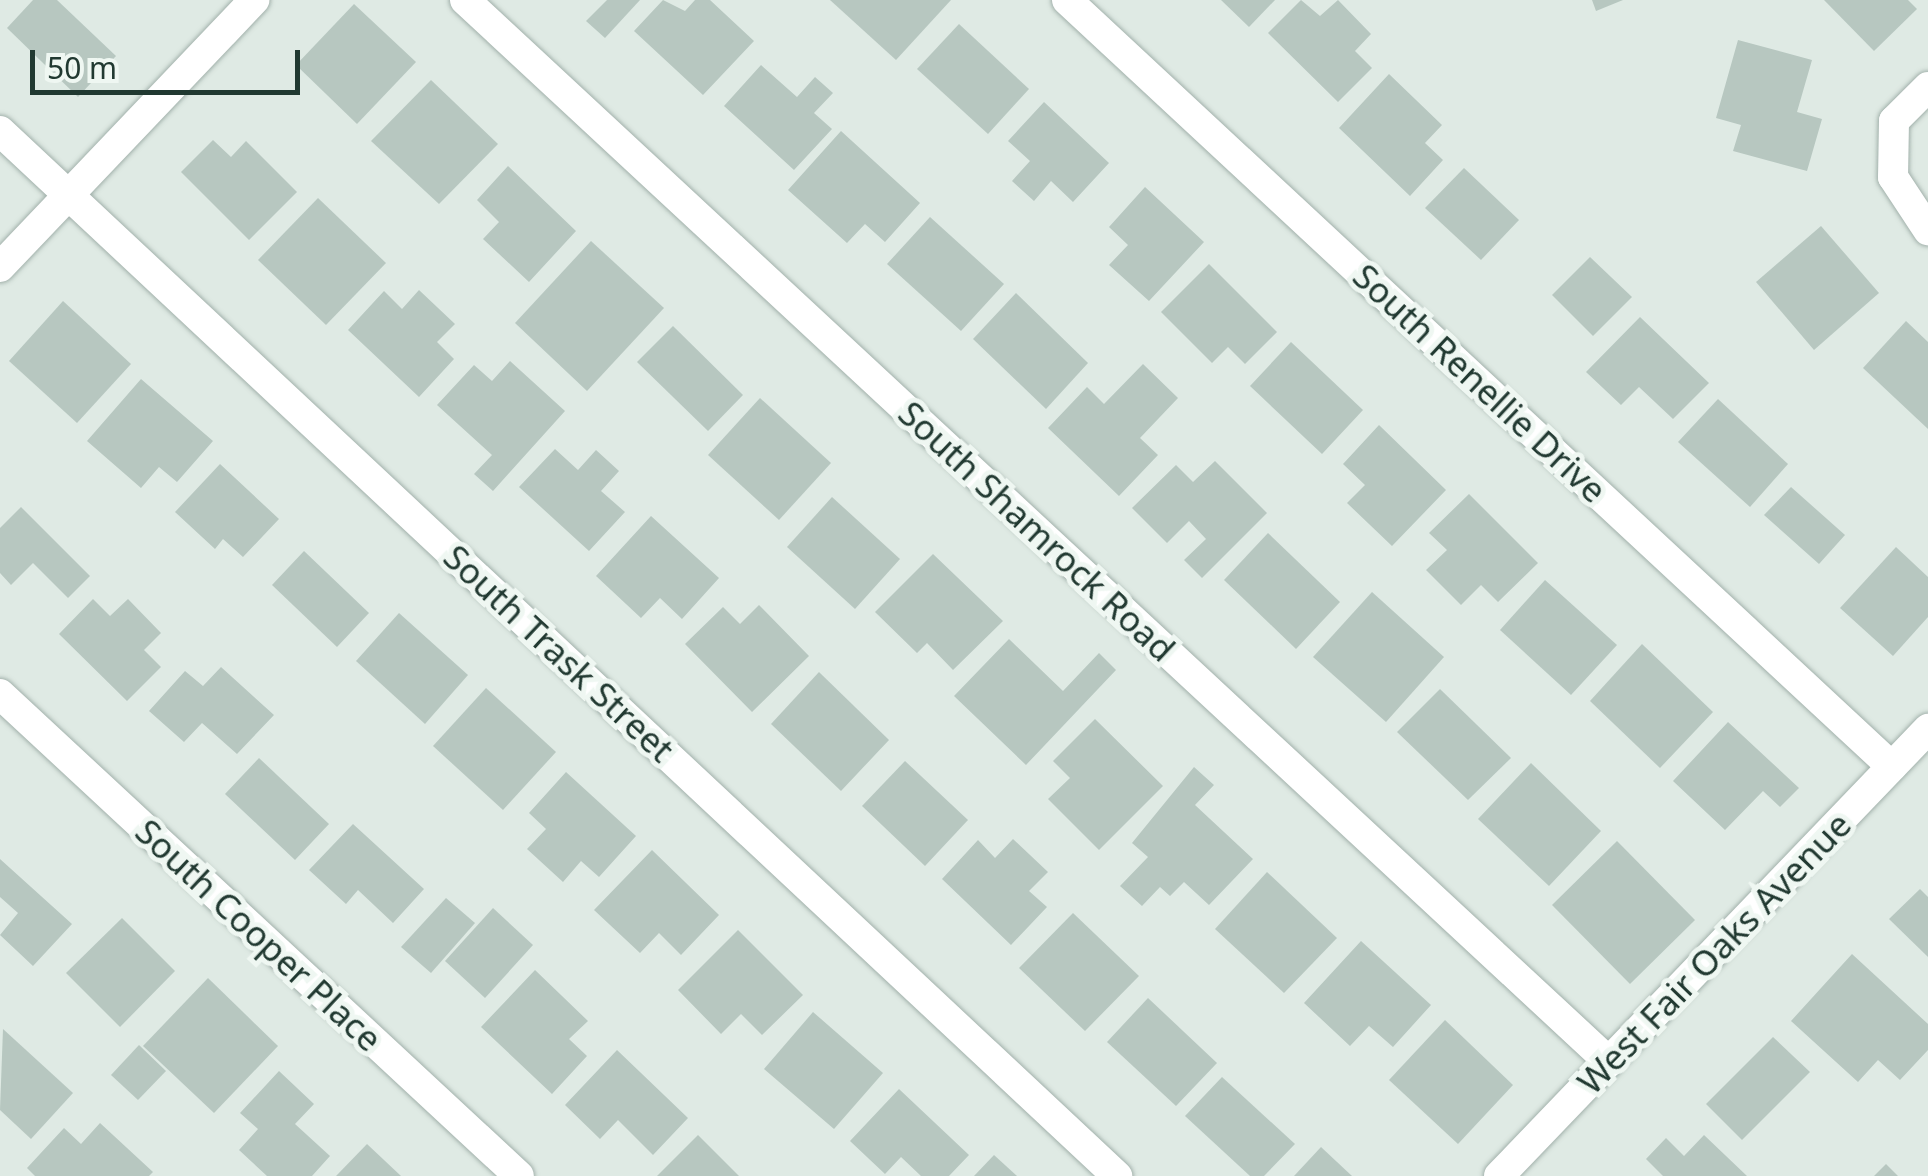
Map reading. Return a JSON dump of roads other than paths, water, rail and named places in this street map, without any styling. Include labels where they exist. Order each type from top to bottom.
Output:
[{"type":"street","points":[[0,266],[254,0]]},
{"type":"street","name":"South Shamrock Road","points":[[465,0],[1609,1062]]},
{"type":"street","name":"South Renellie Drive","points":[[1067,0],[1892,767]]},
{"type":"street","points":[[1928,87],[1894,121],[1893,177],[1928,230]]},
{"type":"street","name":"South Trask Street","points":[[0,131],[1118,1176]]},
{"type":"street","name":"South Cooper Place","points":[[0,694],[519,1176]]},
{"type":"street","name":"West Fair Oaks Avenue","points":[[1500,1176],[1928,728]]}]
